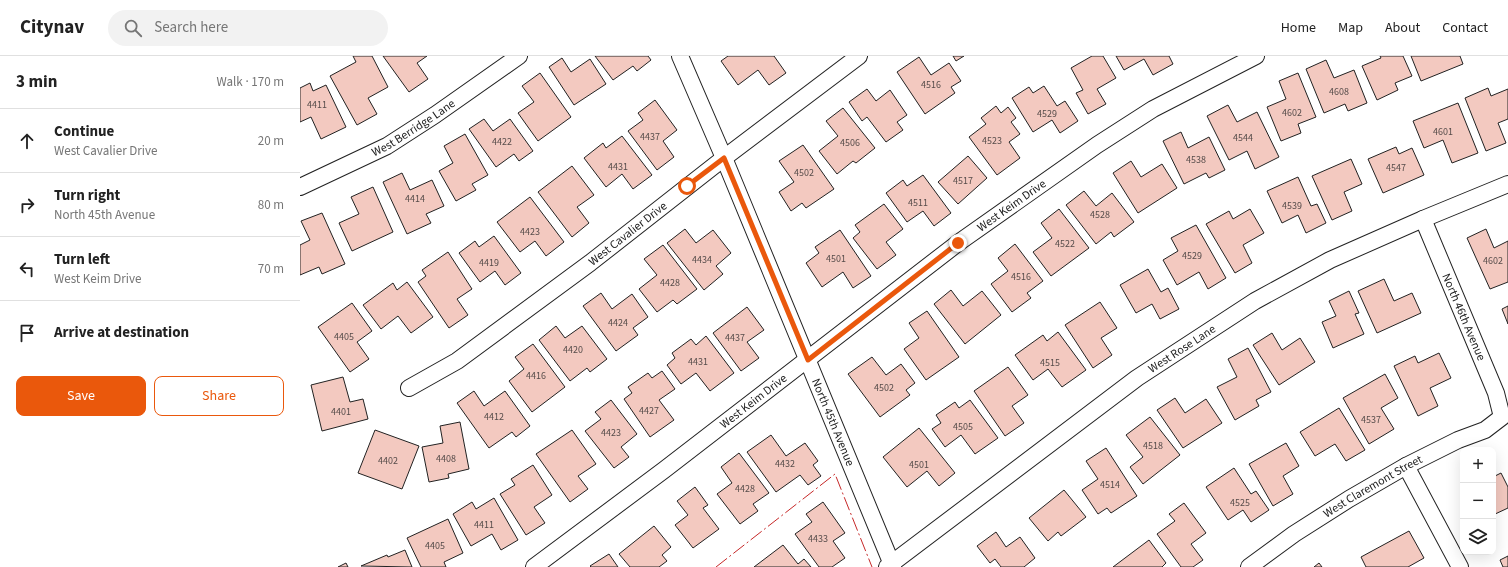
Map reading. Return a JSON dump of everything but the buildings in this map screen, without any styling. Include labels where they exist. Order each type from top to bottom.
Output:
[{"type":"street","name":"West Berridge Lane","points":[[300,187],[387,146],[435,115],[520,56]]},
{"type":"street","name":"North 45th Avenue","points":[[680,56],[808,360],[891,566]]},
{"type":"street","name":"West Cavalier Drive","points":[[409,388],[457,361],[590,263],[724,158],[859,56]]},
{"type":"street","name":"West Keim Drive","points":[[534,567],[808,360],[958,243],[1097,145],[1153,109],[1256,56]]},
{"type":"street","name":"West Rose Lane","points":[[891,566],[1137,378],[1255,301],[1330,260],[1508,184]]},
{"type":"street","name":"North 46th Avenue","points":[[1423,219],[1496,393],[1502,417]]},
{"type":"street","name":"West Claremont Street","points":[[1249,567],[1294,534],[1349,499],[1406,466],[1458,440],[1485,430],[1502,417]]},
{"type":"street","points":[[1406,466],[1460,567]]},
{"type":"power","points":[[716,567],[835,474],[872,567]]},
{"type":"route","points":[[687,186],[724,158],[808,360],[958,243]]}]
